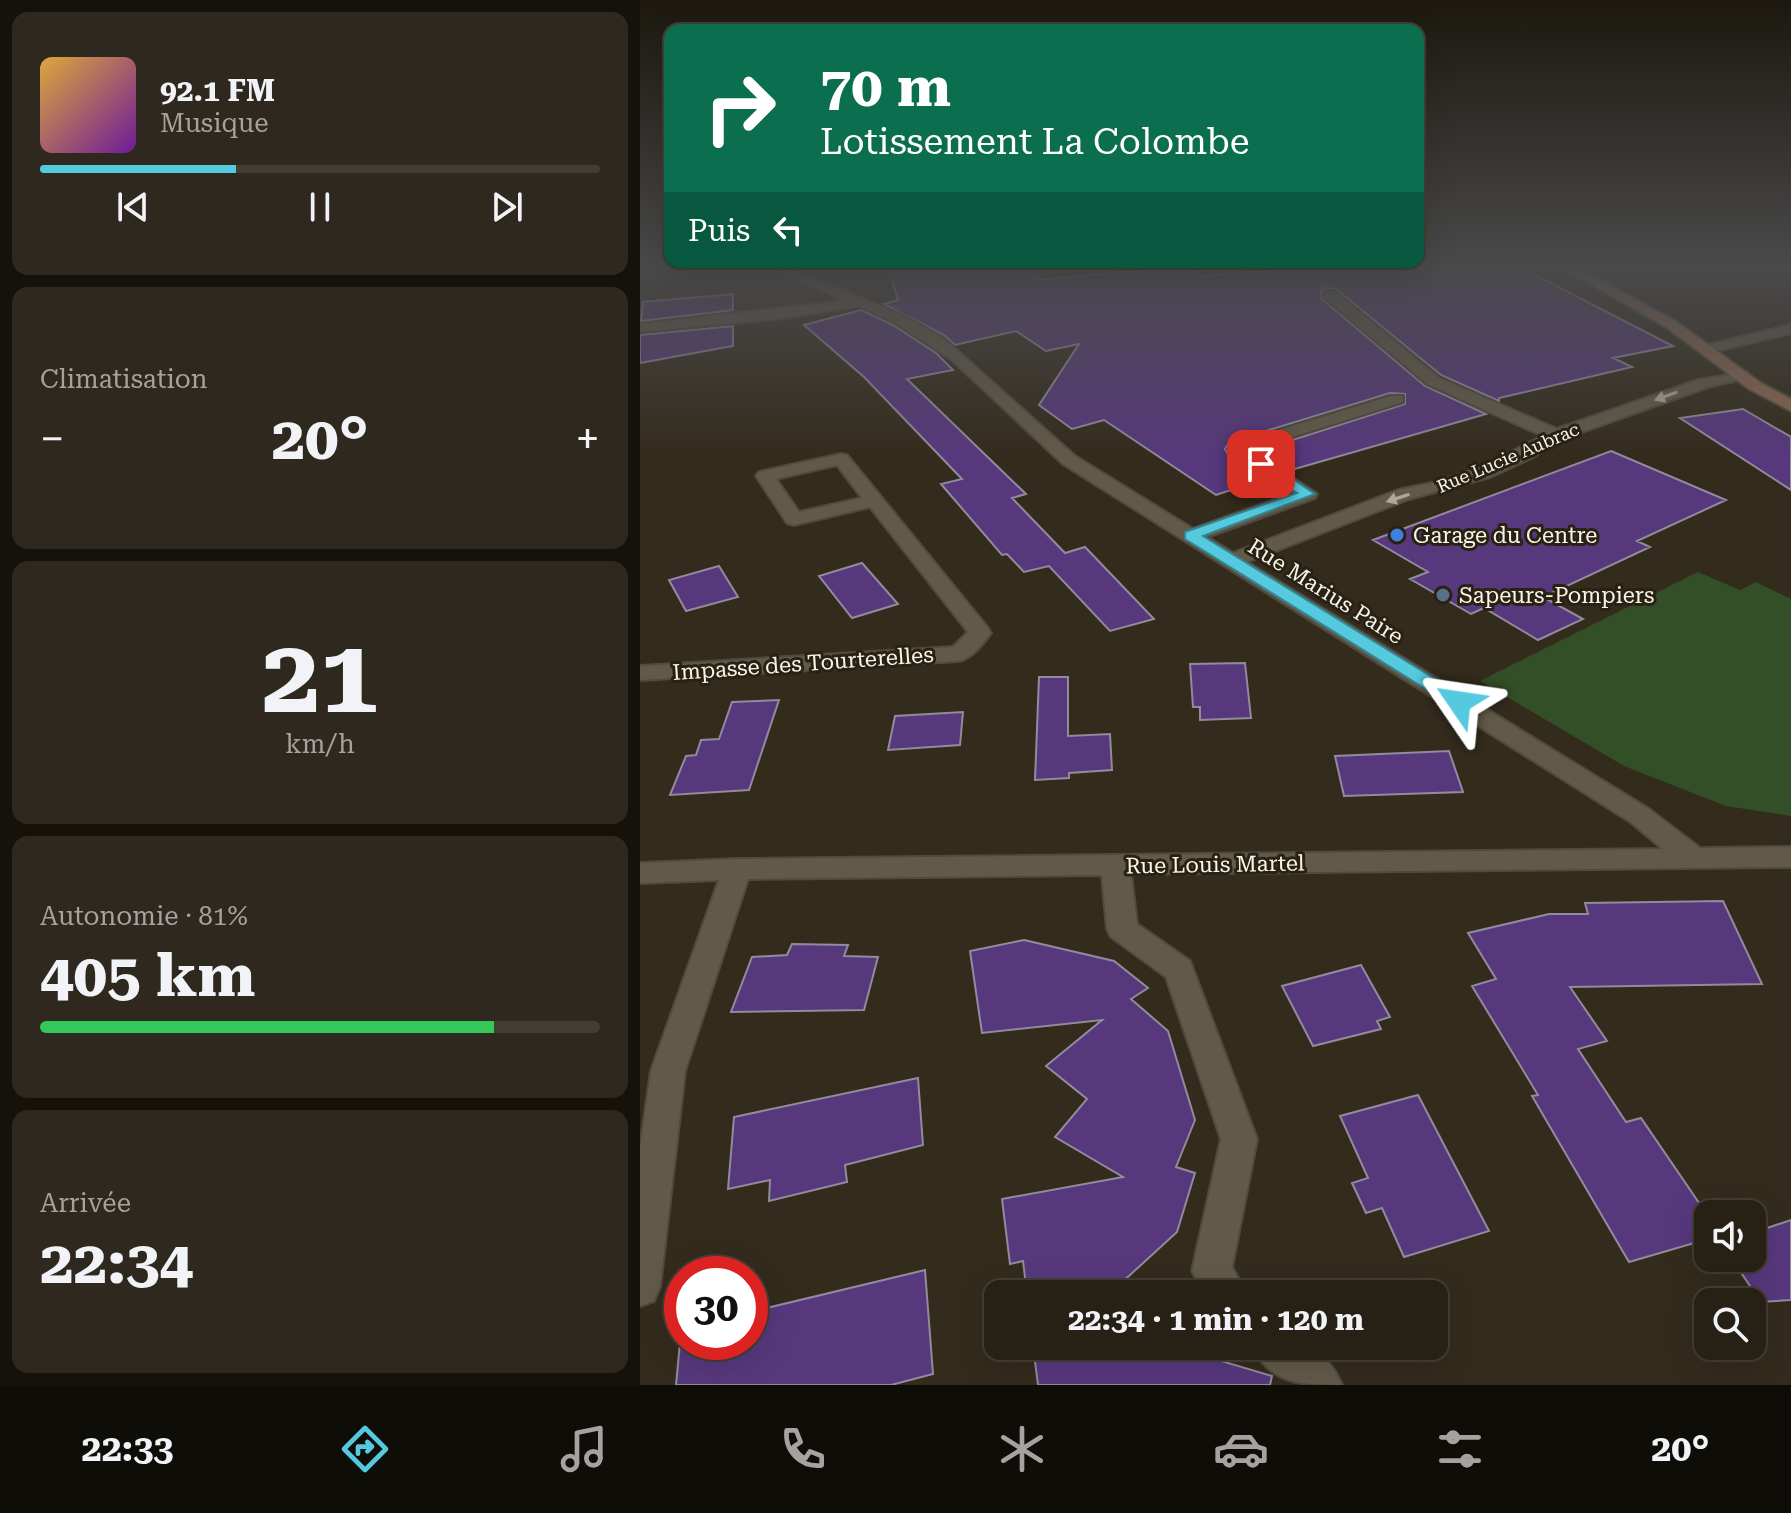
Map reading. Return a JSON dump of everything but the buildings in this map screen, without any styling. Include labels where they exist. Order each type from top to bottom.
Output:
[{"type":"main road","points":[[1680,331],[1741,375],[1791,406]]},
{"type":"street","name":"Rue Marius Paire","points":[[920,331],[977,374],[1051,446],[1639,815],[1692,857]]},
{"type":"street","points":[[1373,331],[1433,381],[1556,435]]},
{"type":"street","points":[[1708,349],[1784,331]]},
{"type":"street","name":"Rue Lucie Aubrac","points":[[1231,561],[1405,494],[1430,492],[1538,450],[1556,435],[1704,383],[1741,375]]},
{"type":"street","points":[[1191,536],[1308,494],[1237,449],[1397,399]]},
{"type":"street","name":"Impasse des Tourterelles","points":[[640,673],[959,654],[980,633],[841,459],[765,476],[794,519],[873,501]]},
{"type":"street","name":"Rue Louis Martel","points":[[640,873],[737,869],[1791,857]]},
{"type":"street","points":[[1116,866],[1122,929],[1179,970],[1239,1139],[1212,1271],[1218,1280]]},
{"type":"street","points":[[640,1287],[668,1071],[737,869]]},
{"type":"street","points":[[1290,1360],[1321,1385]]},
{"type":"green space","points":[[1698,572],[1740,590],[1756,582],[1791,599],[1791,816],[1726,806],[1624,766],[1480,681]]},
{"type":"place","name":"Garage du Centre","points":[[1397,535]]},
{"type":"place","name":"Sapeurs-Pompiers","points":[[1443,595]]},
{"type":"route","points":[[1261,464],[1308,494],[1191,536],[1459,702]]}]
